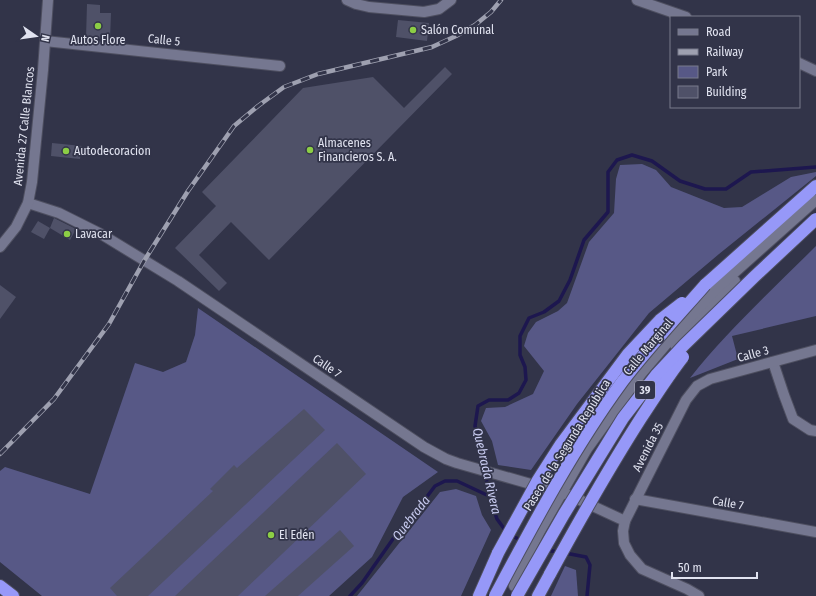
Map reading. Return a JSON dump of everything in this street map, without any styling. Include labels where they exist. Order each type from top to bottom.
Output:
[{"type":"highway","name":"Paseo de la Segunda República","points":[[495,596],[559,479],[622,383],[648,350],[705,286],[816,186]]},
{"type":"highway","name":"39","points":[[516,591],[623,418],[657,374],[684,345],[754,276],[816,219]]},
{"type":"highway","points":[[479,596],[498,552],[551,459],[628,354],[660,320],[705,286]]},
{"type":"highway","points":[[538,596],[594,494],[655,397],[671,372],[719,312]]},
{"type":"highway","points":[[0,586],[7,596]]},
{"type":"highway","points":[[0,586],[12,596]]},
{"type":"street","name":"Avenida 27 Calle Blancos","points":[[0,247],[16,227],[28,203],[32,175],[48,0]]},
{"type":"street","points":[[347,0],[369,7],[424,12],[439,9],[451,0]]},
{"type":"street","points":[[637,0],[683,16]]},
{"type":"street","name":"Calle 5","points":[[45,41],[280,66]]},
{"type":"street","points":[[800,63],[816,71]]},
{"type":"street","name":"Calle Marginal","points":[[509,596],[516,591],[526,564],[565,494],[648,374],[726,290],[816,200]]},
{"type":"street","name":"Calle 7","points":[[28,203],[59,214],[101,234],[178,281],[424,447],[446,459],[565,494],[625,521]]},
{"type":"street","name":"Calle 3","points":[[697,386],[710,379],[816,350]]},
{"type":"street","points":[[774,362],[784,396],[793,419],[810,430],[816,431]]},
{"type":"street","name":"Avenida 35","points":[[625,521],[686,400],[697,386]]},
{"type":"street","name":"Calle 7","points":[[635,499],[816,532]]},
{"type":"street","points":[[625,521],[623,531],[624,543],[630,555],[642,569],[688,589],[699,596]]},
{"type":"green space","points":[[642,164],[656,170],[671,187],[724,208],[742,207],[791,177],[816,172],[816,176],[719,254],[649,313],[577,404],[531,470],[498,465],[492,441],[481,421],[486,408],[505,407],[533,394],[544,371],[524,346],[528,333],[536,322],[558,311],[567,303],[589,242],[614,213],[616,179],[620,165]]},
{"type":"green space","points":[[816,246],[816,316],[732,336],[738,359],[690,378],[735,326]]},
{"type":"green space","points":[[198,308],[438,472],[403,497],[372,557],[329,596],[42,596],[0,562],[0,471],[5,467],[90,494],[135,363],[163,372],[186,362],[195,335]]},
{"type":"green space","points":[[456,489],[476,496],[482,515],[491,530],[461,596],[357,596],[440,492]]},
{"type":"green space","points":[[565,566],[576,570],[578,596],[551,596]]},
{"type":"building","name":"Autos Flore","points":[[87,4],[100,5],[100,13],[111,13],[110,39],[86,38]]},
{"type":"building","name":"Salón Comunal","points":[[398,20],[429,23],[427,41],[396,37]]},
{"type":"building","name":"Almacenes Financieros S. A.","points":[[445,67],[452,74],[269,260],[231,222],[199,255],[227,283],[219,291],[175,248],[216,206],[202,192],[303,88],[373,77],[404,108]]},
{"type":"building","name":"Autodecoracion","points":[[52,143],[82,146],[80,159],[51,156]]},
{"type":"building","name":"Lavacar","points":[[54,218],[76,229],[70,240],[50,228]]},
{"type":"building","points":[[38,221],[50,228],[44,239],[31,232]]},
{"type":"building","points":[[0,285],[16,297],[0,319]]},
{"type":"building","points":[[304,409],[325,430],[148,596],[117,596],[110,588],[213,491],[210,489],[234,465],[237,468]]},
{"type":"building","name":"El Edén","points":[[337,443],[366,474],[238,596],[175,596]]},
{"type":"building","name":"El Edén","points":[[340,530],[354,546],[298,596],[265,596]]},
{"type":"waterway","name":"Quebrada Rivera","points":[[523,541],[508,534],[497,519],[489,496],[481,446],[475,426],[478,406],[489,400],[508,400],[519,393],[526,380],[525,367],[520,355],[520,336],[529,318],[544,312],[559,301],[570,280],[584,240],[608,212],[608,172],[617,160],[632,155],[652,161],[680,181],[705,189],[726,189],[751,172],[816,167]]},
{"type":"waterway","name":"Quebrada","points":[[350,596],[362,583],[400,529],[413,515],[435,486],[445,481],[457,481],[489,496]]},
{"type":"waterway","name":"Quebrada Rivera","points":[[545,550],[559,552]]},
{"type":"waterway","name":"Quebrada Rivera","points":[[565,553],[586,557],[590,565],[587,596]]},
{"type":"railway","points":[[0,454],[54,399],[109,324],[144,261],[188,191],[234,126],[284,87],[318,74],[432,47],[475,25],[491,12],[501,0]]},
{"type":"place","name":"Autos Flore","points":[[98,26]]},
{"type":"place","name":"Salón Comunal","points":[[413,30]]},
{"type":"place","name":"Almacenes Financieros S. A.","points":[[310,150]]},
{"type":"place","name":"Autodecoracion","points":[[66,151]]},
{"type":"place","name":"Lavacar","points":[[67,234]]},
{"type":"place","name":"El Edén","points":[[271,535]]}]
